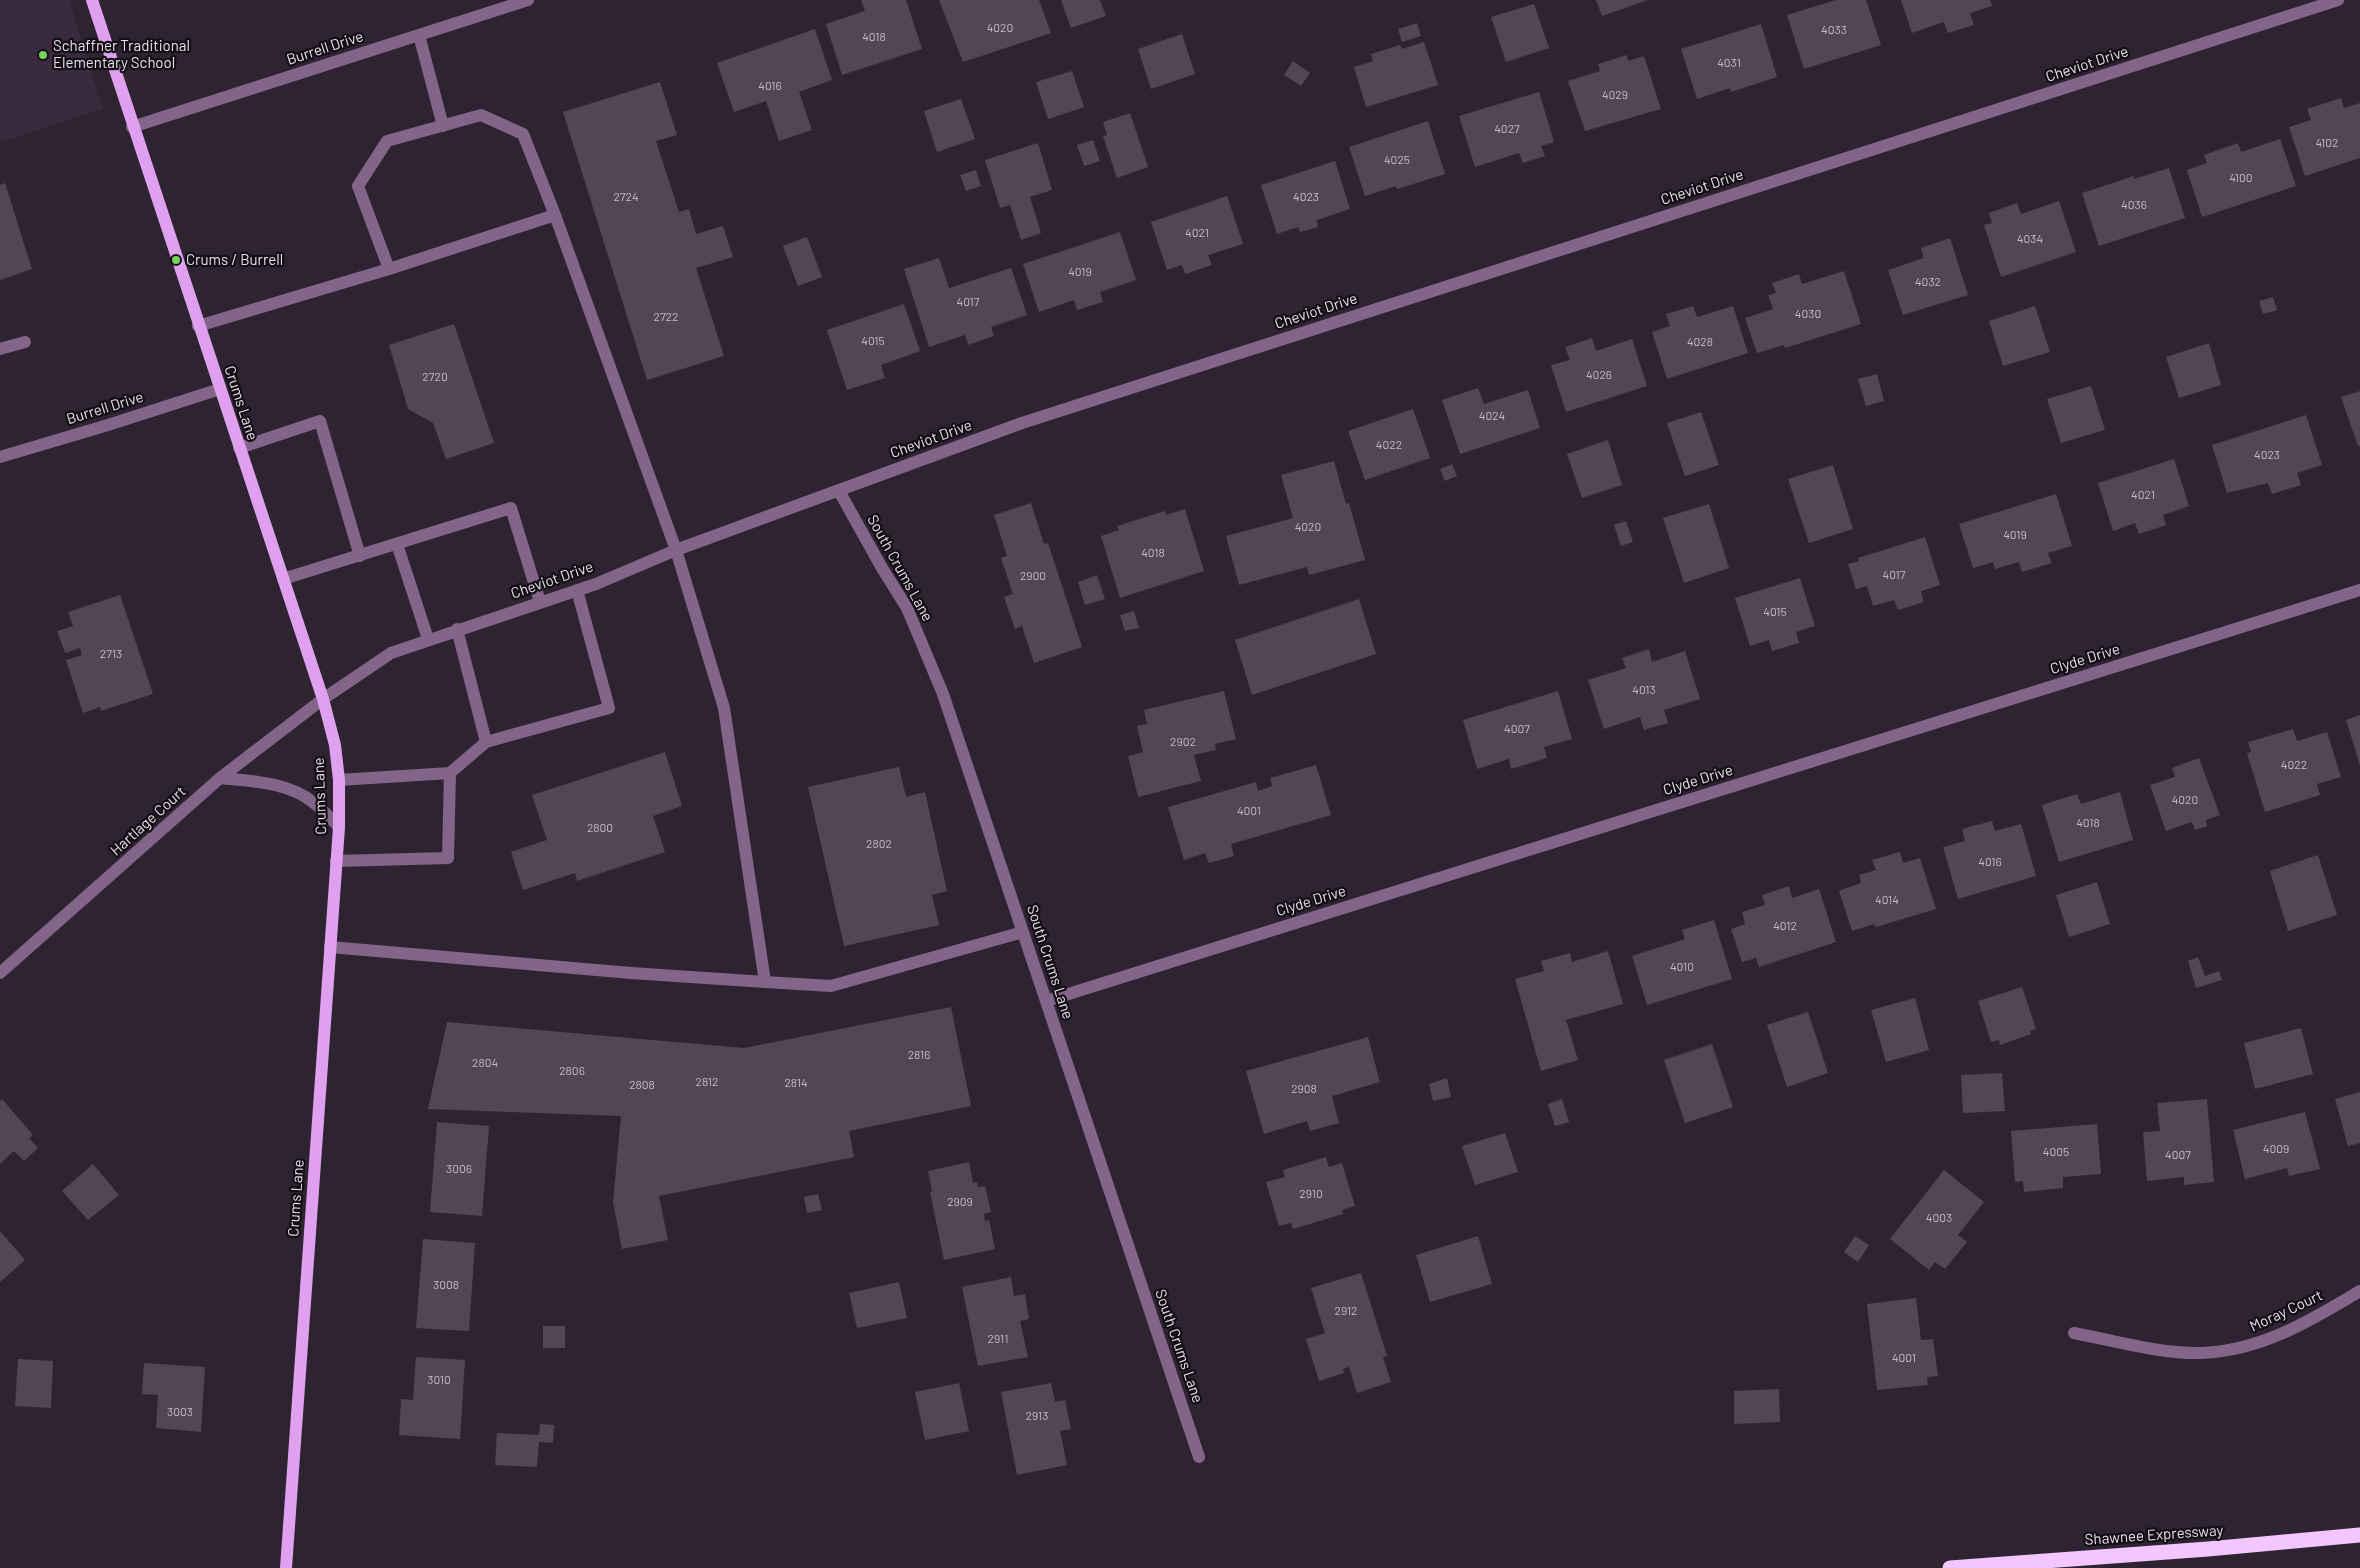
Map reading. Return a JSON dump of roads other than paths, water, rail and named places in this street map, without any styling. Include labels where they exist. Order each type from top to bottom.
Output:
[{"type":"highway","name":"Shawnee Expressway","points":[[1950,1568],[2208,1549],[2360,1535]]},
{"type":"main road","name":"Crums Lane","points":[[92,0],[132,127],[323,699],[335,745],[339,780],[339,827],[286,1568]]},
{"type":"street","name":"Burrell Drive","points":[[132,127],[528,0]]},
{"type":"street","name":"Cheviot Drive","points":[[323,699],[391,653],[456,629],[577,590],[676,550],[1022,423],[2338,0]]},
{"type":"street","points":[[419,35],[443,126]]},
{"type":"street","points":[[389,269],[358,186],[388,141],[481,115],[523,134],[555,215],[676,550],[724,708],[765,982]]},
{"type":"street","points":[[198,326],[389,269],[555,215]]},
{"type":"street","points":[[0,349],[25,342]]},
{"type":"street","name":"Burrell Drive","points":[[0,457],[220,389]]},
{"type":"street","points":[[239,448],[320,421],[360,556]]},
{"type":"street","name":"South Crums Lane","points":[[839,491],[882,568],[907,608],[940,686],[1200,1457]]},
{"type":"street","points":[[283,580],[511,508],[540,602]]},
{"type":"street","points":[[397,544],[428,639]]},
{"type":"street","points":[[339,780],[450,773],[486,742],[609,708],[577,590]]},
{"type":"street","name":"Clyde Drive","points":[[1046,1001],[2360,590]]},
{"type":"street","points":[[456,629],[486,742]]},
{"type":"street","name":"Hartlage Court","points":[[0,973],[220,778],[323,699]]},
{"type":"street","points":[[336,861],[448,858],[450,773]]},
{"type":"street","points":[[220,778],[267,783],[295,792],[313,802],[339,827]]},
{"type":"street","points":[[330,947],[631,973],[831,986],[1023,932]]},
{"type":"street","name":"Moray Court","points":[[2074,1333],[2160,1350],[2202,1353],[2242,1348],[2270,1339],[2322,1314],[2360,1291]]},
{"type":"place","name":"Schaffner Traditional Elementary School","points":[[43,55]]},
{"type":"place","name":"Crums / Burrell","points":[[176,260]]}]
